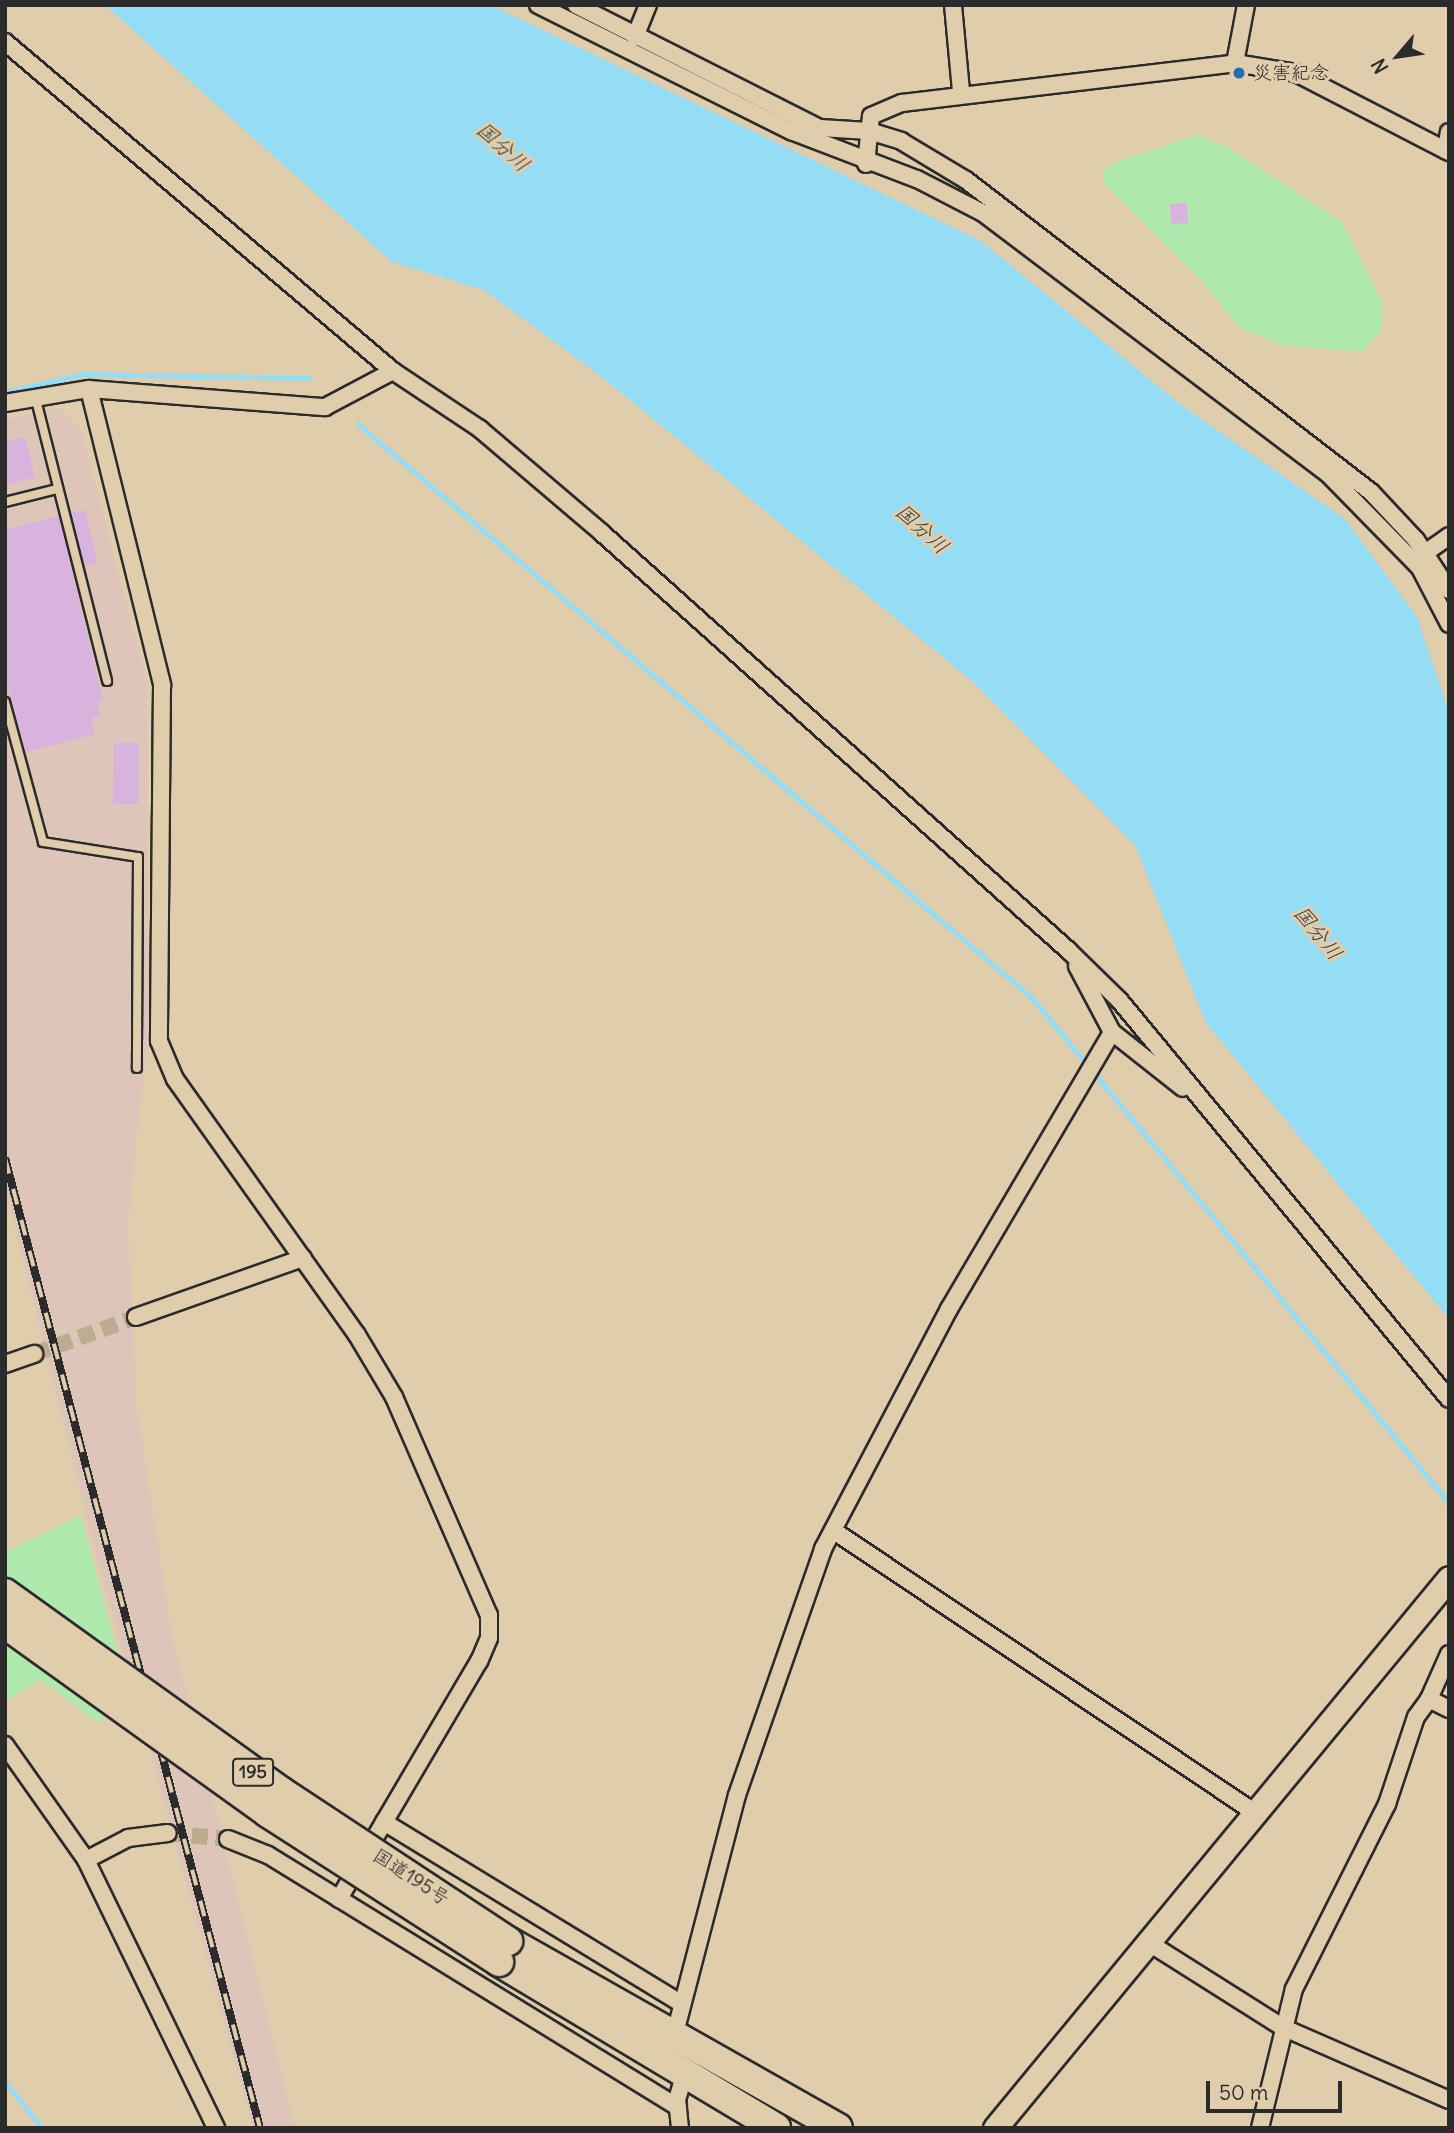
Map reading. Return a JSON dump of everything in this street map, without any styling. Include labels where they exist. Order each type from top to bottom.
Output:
[{"type":"highway","name":"国道195号","points":[[5,1593],[504,1952],[684,2075],[776,2128]]},
{"type":"highway","name":"国道195号","points":[[5,1624],[268,1813],[504,1952],[674,2037],[838,2128]]},
{"type":"street","points":[[538,5],[866,163],[917,179],[984,213],[1327,473],[1420,568],[1449,624]]},
{"type":"street","points":[[576,5],[820,128],[869,131],[901,141],[966,180],[1091,280],[1114,289],[1371,492],[1425,553],[1449,590]]},
{"type":"street","points":[[635,37],[648,5]]},
{"type":"street","points":[[953,5],[961,91]]},
{"type":"street","points":[[1235,63],[1246,5]]},
{"type":"street","points":[[5,42],[393,371],[480,429],[602,533],[1069,951],[1120,1001],[1449,1399]]},
{"type":"street","points":[[866,163],[871,116],[902,103],[961,91],[1235,63],[1296,74],[1447,151],[1449,132]]},
{"type":"street","points":[[5,403],[89,389],[325,407],[393,371]]},
{"type":"street","points":[[89,389],[162,685],[159,1041],[175,1079],[303,1258],[394,1397],[489,1615],[479,1661],[339,1899]]},
{"type":"street","points":[[1425,553],[1449,536]]},
{"type":"street","points":[[1069,951],[1112,1032],[1208,1108]]},
{"type":"street","points":[[674,2037],[680,2003],[737,1795],[834,1531],[948,1309],[1089,1079],[1112,1032]]},
{"type":"street","points":[[136,1317],[303,1258]]},
{"type":"street","points":[[5,1364],[34,1354]]},
{"type":"street","points":[[834,1531],[1254,1812]]},
{"type":"street","points":[[995,2128],[1146,1941],[1449,1578]]},
{"type":"street","points":[[1260,2128],[1282,2027],[1449,1654]]},
{"type":"street","points":[[1429,1699],[1449,1709]]},
{"type":"street","points":[[5,1745],[86,1860],[216,2128]]},
{"type":"street","points":[[384,1822],[680,2003]]},
{"type":"street","points":[[86,1860],[128,1838],[168,1833]]},
{"type":"street","points":[[228,1839],[250,1845],[678,2107]]},
{"type":"street","points":[[1146,1941],[1282,2027],[1448,2096]]},
{"type":"street","points":[[680,2128],[678,2107],[684,2075]]},
{"type":"lane","points":[[35,396],[107,681]]},
{"type":"lane","points":[[5,502],[57,489]]},
{"type":"lane","points":[[5,702],[43,842],[138,856],[137,1068]]},
{"type":"shaded area","points":[[59,408],[81,432],[147,682],[148,1035],[128,1222],[136,1401],[171,1632],[295,2128],[253,2128],[96,1554],[5,1188],[5,420]]},
{"type":"green space","points":[[1198,135],[1227,147],[1342,222],[1382,301],[1381,331],[1362,352],[1282,345],[1240,328],[1199,278],[1105,184],[1103,170],[1119,161]]},
{"type":"green space","points":[[81,1515],[131,1703],[97,1722],[41,1680],[5,1701],[5,1552]]},
{"type":"water","name":"国分川","points":[[105,5],[491,5],[981,241],[1181,405],[1345,519],[1417,617],[1449,712],[1449,1319],[1206,1023],[1135,845],[973,682],[602,377],[484,290],[392,262]]},
{"type":"building","points":[[1187,203],[1188,223],[1171,224],[1170,204]]},
{"type":"building","points":[[25,437],[35,477],[5,485],[5,443]]},
{"type":"building","points":[[85,510],[98,563],[85,566],[71,513]]},
{"type":"building","points":[[59,516],[103,701],[97,703],[101,716],[91,718],[95,734],[26,752],[5,675],[5,530]]},
{"type":"building","points":[[114,743],[139,743],[138,804],[113,804]]},
{"type":"waterway","points":[[5,392],[83,374],[309,378]]},
{"type":"waterway","points":[[358,424],[1032,998],[1449,1503]]},
{"type":"waterway","points":[[5,2082],[42,2128]]},
{"type":"tunnel","points":[[34,1354],[136,1317]]},
{"type":"tunnel","points":[[168,1833],[228,1839]]},
{"type":"railway","points":[[5,1158],[260,2128]]},
{"type":"place","name":"災害紀念","points":[[1239,73]]}]
